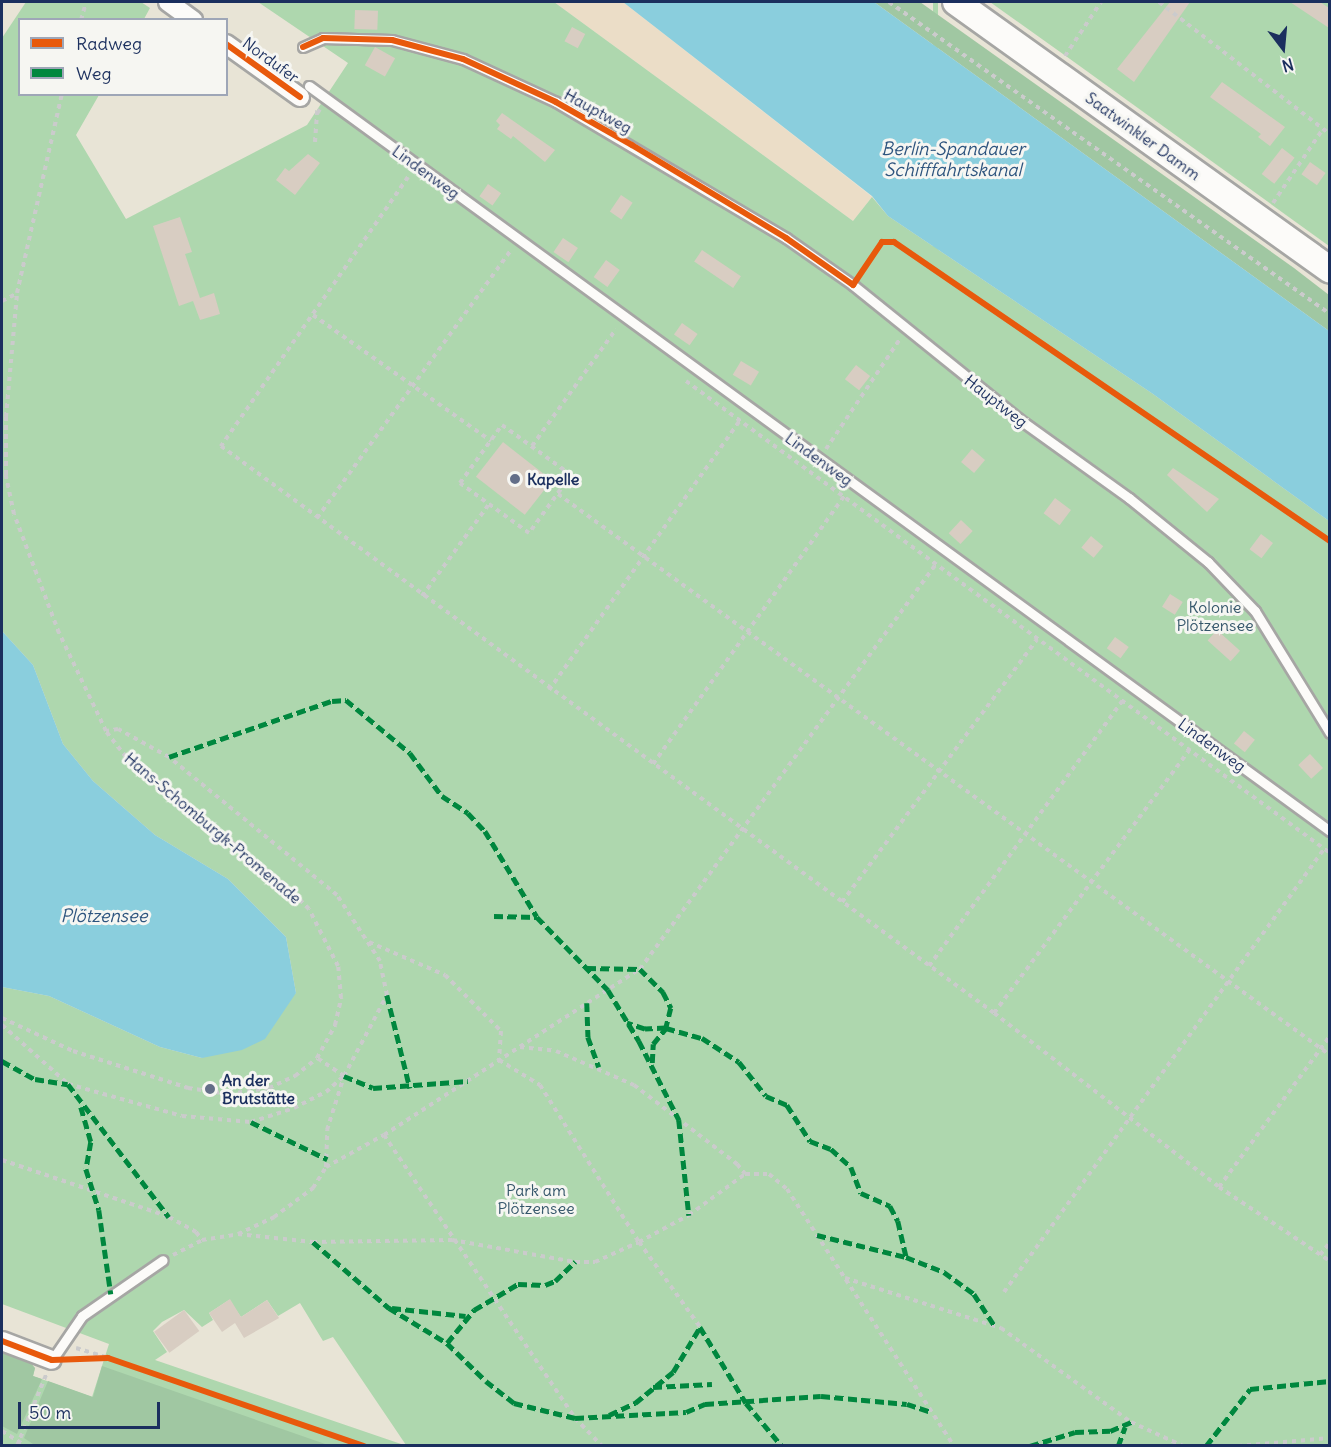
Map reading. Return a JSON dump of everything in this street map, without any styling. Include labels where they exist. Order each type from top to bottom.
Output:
[{"type":"main road","name":"Saatwinkler Damm","points":[[956,2],[1329,270]]},
{"type":"street","points":[[168,2],[190,18]]},
{"type":"street","name":"Nordufer","points":[[228,45],[304,92]]},
{"type":"street","points":[[2,1341],[52,1360]]},
{"type":"lane","name":"Hauptweg","points":[[303,47],[323,38],[392,40],[463,59],[556,102],[786,238],[853,285],[905,330],[1208,562],[1255,611],[1329,733]]},
{"type":"lane","name":"Lindenweg","points":[[304,92],[819,459],[1329,831]]},
{"type":"lane","points":[[52,1360],[82,1316],[163,1260]]},
{"type":"path","points":[[82,18],[86,2]]},
{"type":"path","points":[[890,2],[1329,314]]},
{"type":"path","points":[[1063,59],[1101,2]]},
{"type":"path","points":[[1159,2],[1329,134]]},
{"type":"path","points":[[315,142],[317,110],[327,117]]},
{"type":"path","points":[[1270,207],[1323,129]]},
{"type":"path","points":[[399,170],[418,184]]},
{"type":"path","points":[[408,177],[221,446],[549,690],[994,1013],[1128,1119],[1219,1187],[1329,1261]]},
{"type":"path","points":[[501,245],[520,258]]},
{"type":"path","points":[[317,518],[510,251]]},
{"type":"path","points":[[2,301],[17,293]]},
{"type":"path","points":[[312,315],[491,441]]},
{"type":"path","points":[[606,322],[625,336]]},
{"type":"path","points":[[532,446],[616,329]]},
{"type":"path","points":[[819,459],[888,362],[905,330]]},
{"type":"path","points":[[682,378],[1329,853]]},
{"type":"path","points":[[549,690],[740,420]]},
{"type":"path","points":[[502,425],[571,475],[529,533],[460,483],[491,441],[502,425]]},
{"type":"path","points":[[558,494],[1329,1055]]},
{"type":"path","points":[[652,764],[843,496]]},
{"type":"path","points":[[423,596],[489,504]]},
{"type":"path","points":[[238,1234],[273,1217],[313,1188],[326,1167],[384,1135],[640,969],[936,564]]},
{"type":"path","points":[[842,902],[1037,639]]},
{"type":"path","points":[[929,966],[1122,701]]},
{"type":"path","points":[[106,731],[118,729],[161,752],[230,806],[337,895],[368,941],[386,979],[387,995],[344,1076],[327,1130],[326,1167]]},
{"type":"path","points":[[994,1013],[1189,750]]},
{"type":"path","points":[[1004,1292],[1324,849]]},
{"type":"path","points":[[368,941],[445,975],[501,1031],[499,1060]]},
{"type":"path","points":[[2,1025],[68,1084],[182,1116],[251,1122],[276,1116],[326,1092],[344,1076]]},
{"type":"path","points":[[1219,1187],[1329,1036]]},
{"type":"path","points":[[519,1047],[556,1051],[634,1085],[737,1164],[745,1174]]},
{"type":"path","points":[[317,1058],[344,1076]]},
{"type":"path","points":[[499,1060],[540,1085],[639,1242],[700,1327]]},
{"type":"path","points":[[384,1135],[452,1240],[575,1418],[602,1446]]},
{"type":"path","points":[[2,1160],[170,1217],[191,1228],[202,1240]]},
{"type":"path","points":[[163,1260],[202,1240],[238,1234],[313,1242],[452,1240],[575,1262],[604,1259],[674,1225],[745,1174],[769,1174],[787,1189],[954,1446]]},
{"type":"path","points":[[1320,1255],[1329,1242]]},
{"type":"path","points":[[845,1278],[1000,1328],[1131,1422],[1183,1446]]},
{"type":"path","points":[[18,1443],[52,1360]]},
{"type":"path","points":[[2,1431],[26,1446]]},
{"type":"path","points":[[1238,1446],[1329,1438]]},
{"type":"shaded area","points":[[554,2],[623,2],[872,197],[853,221]]},
{"type":"green space","points":[[26,2],[141,2],[150,8],[145,18],[18,18],[18,96],[98,96],[76,135],[126,219],[307,125],[348,63],[258,2],[554,2],[853,221],[872,197],[888,216],[1153,394],[1329,521],[1329,1445],[406,1445],[333,1337],[323,1341],[300,1303],[278,1316],[267,1300],[241,1317],[229,1300],[209,1313],[213,1320],[202,1327],[184,1310],[162,1322],[153,1331],[167,1352],[155,1360],[404,1445],[2,1445],[2,1349],[35,1368],[33,1376],[92,1397],[109,1344],[2,1304],[2,987],[49,996],[160,1047],[202,1058],[296,993],[286,937],[228,879],[155,835],[93,781],[63,744],[33,665],[2,631],[2,38]]},
{"type":"green space","points":[[874,2],[920,2],[1294,268],[1329,295],[1329,331]]},
{"type":"green space","points":[[933,2],[938,2],[938,489],[933,489]]},
{"type":"green space","points":[[990,2],[1329,2],[1329,246],[1070,59]]},
{"type":"green space","points":[[2,1349],[27,1358],[35,1368],[33,1376],[42,1379],[17,1434],[2,1426]]},
{"type":"green space","points":[[102,1366],[328,1445],[36,1446],[24,1438],[48,1381],[93,1397]]},
{"type":"water","name":"Berlin-Spandauer Schifffahrtskanal","points":[[623,2],[874,2],[1329,331],[1329,521],[1153,394],[888,216],[872,196]]},
{"type":"water","name":"Plötzensee","points":[[2,631],[33,665],[63,744],[93,781],[155,835],[228,879],[286,937],[296,993],[265,1039],[242,1050],[202,1058],[160,1047],[49,996],[2,987]]},
{"type":"building","points":[[1170,2],[1190,2],[1134,82],[1117,69]]},
{"type":"building","points":[[1290,2],[1320,2],[1329,8],[1329,28]]},
{"type":"building","points":[[355,10],[378,11],[377,30],[354,29]]},
{"type":"building","points":[[572,27],[585,34],[578,48],[564,41]]},
{"type":"building","points":[[375,47],[395,58],[385,77],[365,65]]},
{"type":"building","points":[[1222,82],[1285,127],[1270,146],[1258,137],[1261,134],[1210,97]]},
{"type":"building","points":[[502,113],[555,150],[545,162],[513,136],[511,139],[497,129],[500,125],[496,121]]},
{"type":"building","points":[[1282,148],[1295,158],[1274,184],[1262,174]]},
{"type":"building","points":[[308,154],[320,163],[295,195],[276,180],[285,168],[289,171]]},
{"type":"building","points":[[1310,162],[1326,173],[1317,185],[1301,174]]},
{"type":"building","points":[[488,184],[501,193],[493,205],[479,196]]},
{"type":"building","points":[[621,195],[633,203],[621,219],[610,212]]},
{"type":"building","points":[[180,217],[192,252],[185,254],[200,298],[214,293],[220,314],[200,320],[193,301],[179,306],[153,226]]},
{"type":"building","points":[[563,238],[578,248],[568,262],[553,252]]},
{"type":"building","points":[[702,250],[741,276],[733,288],[694,262]]},
{"type":"building","points":[[606,260],[620,270],[607,287],[594,277]]},
{"type":"building","points":[[682,323],[698,334],[690,345],[674,334]]},
{"type":"building","points":[[741,361],[759,372],[751,386],[733,375]]},
{"type":"building","points":[[856,365],[870,376],[859,390],[845,379]]},
{"type":"building","name":"Kapelle","points":[[503,442],[552,480],[525,515],[476,477]]},
{"type":"building","points":[[972,449],[985,460],[974,473],[961,462]]},
{"type":"building","points":[[1173,468],[1219,499],[1207,512],[1167,475]]},
{"type":"building","points":[[1055,498],[1071,510],[1060,525],[1044,513]]},
{"type":"building","points":[[961,520],[973,531],[960,544],[949,533]]},
{"type":"building","points":[[1261,534],[1273,543],[1262,558],[1250,549]]},
{"type":"building","points":[[1091,536],[1103,546],[1094,558],[1081,547]]},
{"type":"building","points":[[1170,594],[1183,602],[1175,615],[1162,607]]},
{"type":"building","points":[[1217,630],[1240,651],[1231,661],[1208,640]]},
{"type":"building","points":[[1115,637],[1129,647],[1121,658],[1107,648]]},
{"type":"building","points":[[1244,731],[1255,740],[1245,752],[1234,743]]},
{"type":"building","points":[[1310,754],[1323,768],[1311,779],[1298,765]]},
{"type":"building","points":[[230,1299],[241,1317],[267,1300],[279,1318],[244,1338],[235,1323],[222,1332],[209,1313]]},
{"type":"building","points":[[184,1310],[199,1331],[169,1353],[154,1332]]},
{"type":"marked path","points":[[169,757],[332,701],[346,700],[410,753],[442,796],[468,813],[485,831],[537,917],[608,990],[639,1041],[679,1120],[689,1215]]},
{"type":"marked path","points":[[494,916],[537,917]]},
{"type":"marked path","points":[[587,968],[640,969],[663,992],[671,1008],[666,1028],[645,1029],[627,1023]]},
{"type":"marked path","points":[[387,995],[410,1088]]},
{"type":"marked path","points":[[587,1003],[588,1037],[599,1067]]},
{"type":"marked path","points":[[652,1063],[653,1044],[666,1028],[702,1038],[739,1062],[766,1096],[787,1105],[810,1141],[831,1149],[851,1167],[861,1193],[890,1206],[898,1221],[906,1257],[944,1272],[974,1294],[995,1326]]},
{"type":"marked path","points":[[2,1061],[35,1079],[68,1084],[169,1217]]},
{"type":"marked path","points":[[344,1076],[373,1088],[468,1081]]},
{"type":"marked path","points":[[81,1107],[91,1142],[86,1169],[99,1210],[111,1294]]},
{"type":"marked path","points":[[251,1122],[327,1159]]},
{"type":"marked path","points":[[817,1235],[906,1257]]},
{"type":"marked path","points":[[313,1242],[389,1308],[447,1343],[486,1381],[514,1403],[575,1418],[686,1412],[705,1404],[821,1396],[907,1404],[932,1412]]},
{"type":"marked path","points":[[447,1343],[474,1310],[518,1284],[545,1285],[555,1281],[575,1262]]},
{"type":"marked path","points":[[392,1308],[466,1316]]},
{"type":"marked path","points":[[609,1415],[635,1403],[673,1372],[700,1327],[746,1403],[782,1446]]},
{"type":"marked path","points":[[1206,1446],[1250,1389],[1330,1381]]},
{"type":"marked path","points":[[653,1387],[712,1384]]},
{"type":"marked path","points":[[1030,1446],[1075,1432],[1110,1431],[1131,1422]]},
{"type":"marked path","points":[[1118,1446],[1125,1427]]},
{"type":"cycle path","points":[[303,47],[323,38],[392,40],[463,59],[556,102],[632,145],[786,238],[853,285],[882,242],[894,242],[1330,541]]},
{"type":"cycle path","points":[[228,45],[300,97]]},
{"type":"cycle path","points":[[2,1341],[52,1360],[108,1358],[363,1446]]},
{"type":"place","name":"Kapelle","points":[[515,479]]},
{"type":"place","name":"An der Brutstätte","points":[[210,1089]]},
{"type":"park label","name":"Kolonie Plötzensee","points":[[1215,616]]},
{"type":"park label","name":"Park am Plötzensee","points":[[536,1199]]}]
